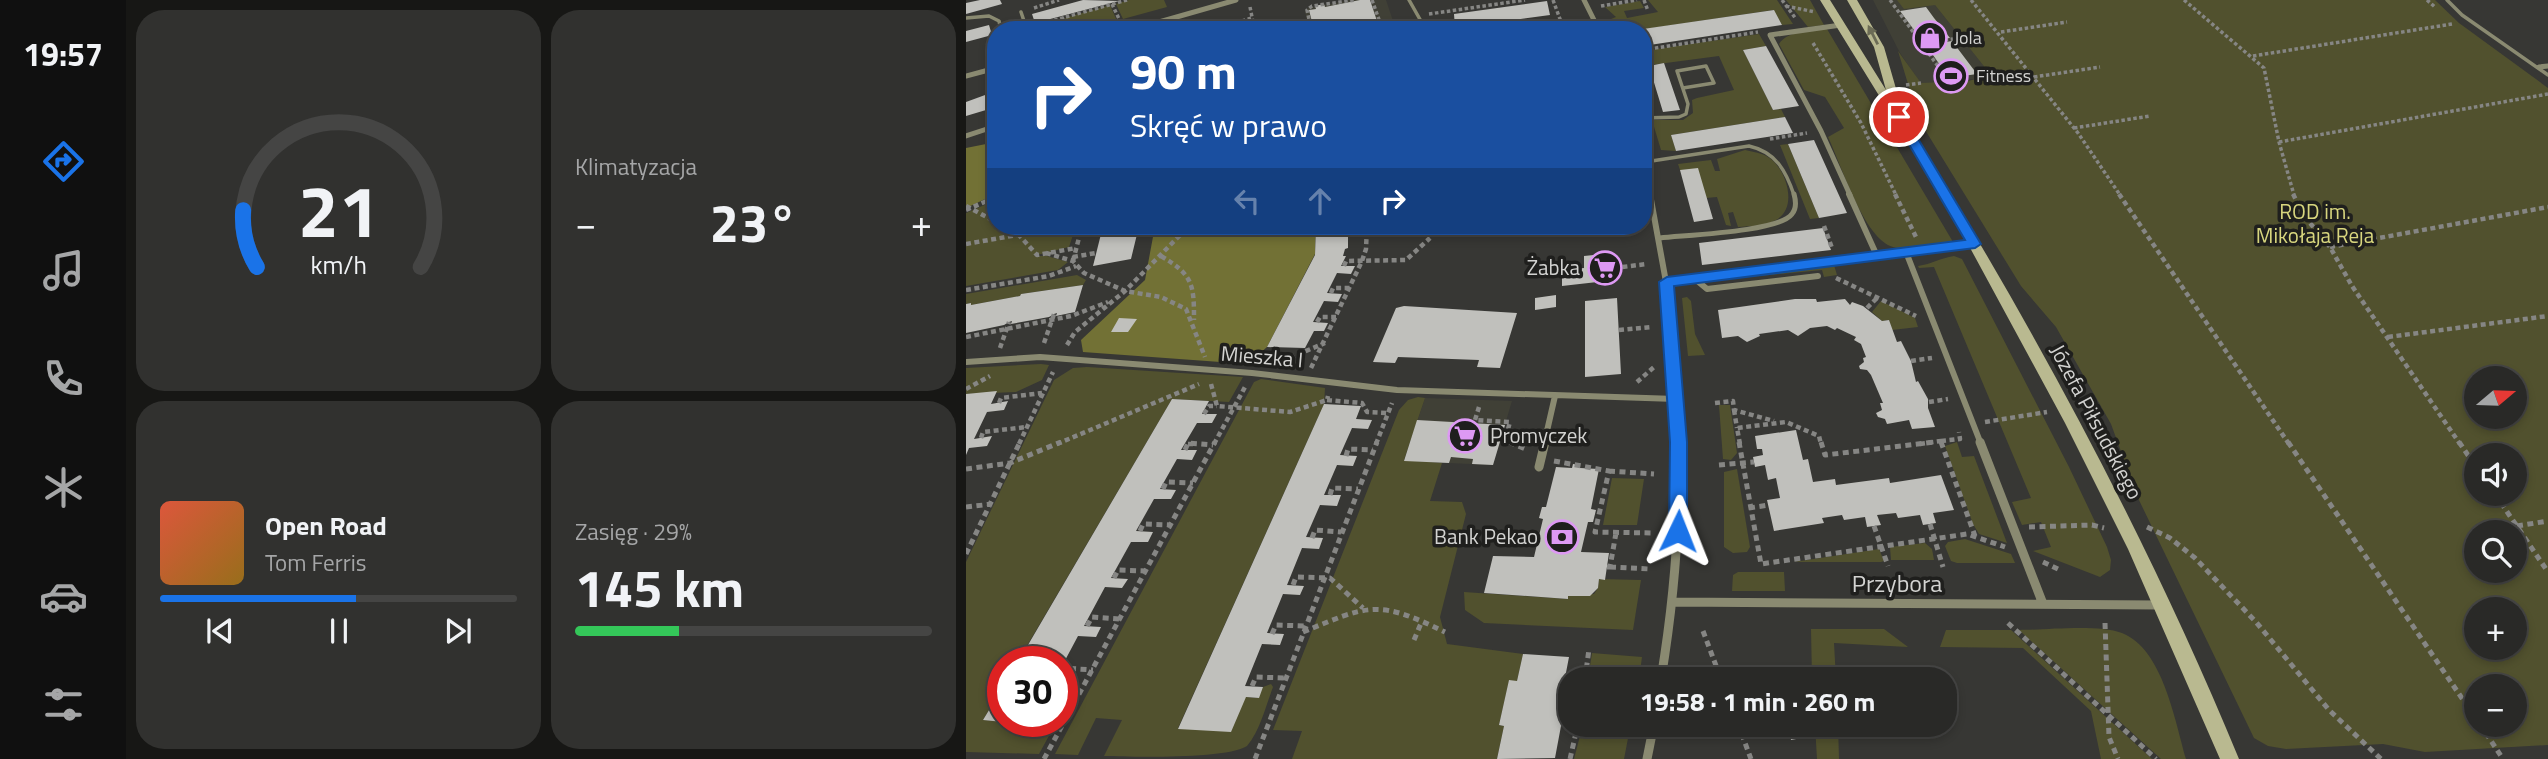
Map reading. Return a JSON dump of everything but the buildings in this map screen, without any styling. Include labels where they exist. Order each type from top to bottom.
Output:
[{"type":"street","points":[[1162,21],[1236,0]]},
{"type":"street","points":[[1584,0],[1594,21]]},
{"type":"street","name":"Józefa Piłsudskiego","points":[[1825,0],[1975,244],[2104,482],[2230,759]]},
{"type":"street","name":"Józefa Piłsudskiego","points":[[1852,0],[1879,47],[1899,117]]},
{"type":"street","points":[[1841,25],[1770,35],[1821,131],[1877,256]]},
{"type":"street","points":[[2539,67],[2548,66]]},
{"type":"street","points":[[966,76],[987,70]]},
{"type":"street","points":[[966,136],[987,129]]},
{"type":"street","points":[[1652,198],[1667,282],[1680,491],[1674,602],[1663,667]]},
{"type":"street","points":[[1667,282],[1975,244]]},
{"type":"street","points":[[1906,252],[2043,604]]},
{"type":"street","points":[[1695,279],[1707,289],[1818,276]]},
{"type":"street","name":"Mieszka I","points":[[966,362],[1040,358],[1252,373],[1397,390],[1676,399]]},
{"type":"street","points":[[1540,463],[1555,396]]},
{"type":"street","name":"Przybora","points":[[1674,602],[2161,605]]},
{"type":"street","points":[[1647,759],[1651,737]]},
{"type":"lane","points":[[1409,0],[1423,21]]},
{"type":"lane","points":[[2447,0],[2483,30],[2548,75]]},
{"type":"lane","points":[[1021,12],[1024,21]]},
{"type":"lane","points":[[966,18],[989,16],[999,21]]},
{"type":"lane","points":[[1652,118],[1679,117],[1686,114],[1688,104],[1677,71],[1706,66],[1714,83],[1683,88]]},
{"type":"lane","points":[[1652,158],[1749,146],[1763,148],[1781,163],[1797,201],[1794,213],[1785,222],[1774,226],[1660,238]]},
{"type":"path","points":[[1021,12],[1059,0]]},
{"type":"path","points":[[1050,21],[1127,0]]},
{"type":"path","points":[[1309,21],[1307,10],[1319,3],[1326,3],[1327,6],[1355,0]]},
{"type":"path","points":[[1372,0],[1380,21]]},
{"type":"path","points":[[1406,21],[1525,0]]},
{"type":"path","points":[[1553,0],[1561,21]]},
{"type":"path","points":[[1601,6],[1637,0]]},
{"type":"path","points":[[1644,0],[1648,11]]},
{"type":"path","points":[[1890,0],[1948,80]]},
{"type":"path","points":[[1971,0],[2074,128],[2464,701]]},
{"type":"path","points":[[2184,0],[2264,68],[2279,142],[2294,197],[2305,217],[2330,247],[2351,286],[2464,449]]},
{"type":"path","points":[[1112,3],[1120,21]]},
{"type":"path","points":[[1786,6],[1822,13]]},
{"type":"path","points":[[1250,7],[1253,21]]},
{"type":"path","points":[[1062,17],[1064,21]]},
{"type":"path","points":[[1241,21],[1252,18]]},
{"type":"path","points":[[2000,33],[2067,22]]},
{"type":"path","points":[[2253,56],[2452,24]]},
{"type":"path","points":[[1803,30],[1861,123],[1924,250]]},
{"type":"path","points":[[1652,49],[1761,32]]},
{"type":"path","points":[[1915,44],[1953,39]]},
{"type":"path","points":[[2034,77],[2100,67]]},
{"type":"path","points":[[1905,86],[1921,83]]},
{"type":"path","points":[[2279,142],[2548,94]]},
{"type":"path","points":[[2074,128],[2150,116]]},
{"type":"path","points":[[968,208],[987,201]]},
{"type":"path","points":[[2330,247],[2548,207]]},
{"type":"path","points":[[968,208],[987,218]]},
{"type":"path","points":[[1824,226],[1834,255]]},
{"type":"path","points":[[966,244],[1013,235]]},
{"type":"path","points":[[1019,235],[1037,254],[1076,248]]},
{"type":"path","points":[[1074,261],[1079,235]]},
{"type":"path","points":[[967,550],[992,504],[1042,393],[1075,332],[1125,291],[1181,235]]},
{"type":"path","points":[[1306,378],[1362,261],[1367,235]]},
{"type":"path","points":[[1345,266],[1346,261],[1406,260],[1431,235]]},
{"type":"path","points":[[1046,253],[1074,261],[1084,273],[1125,291],[1161,297],[1186,309],[1205,356],[1230,372]]},
{"type":"path","points":[[966,290],[1049,276],[1074,261],[1096,253]]},
{"type":"path","points":[[1161,256],[1187,271],[1192,280],[1194,324]]},
{"type":"path","points":[[1614,268],[1647,264]]},
{"type":"path","points":[[1818,276],[1824,279],[1838,278],[1917,316]]},
{"type":"path","points":[[1331,293],[1333,288],[1350,288]]},
{"type":"path","points":[[1867,308],[1878,296]]},
{"type":"path","points":[[966,337],[1071,316],[1113,300]]},
{"type":"path","points":[[1040,358],[1054,314]]},
{"type":"path","points":[[2388,337],[2548,316]]},
{"type":"path","points":[[1317,322],[1320,317],[1336,317]]},
{"type":"path","points":[[997,359],[1009,322]]},
{"type":"path","points":[[1619,330],[1652,327]]},
{"type":"path","points":[[1044,759],[1252,373],[1325,343]]},
{"type":"path","points":[[1911,361],[1933,358]]},
{"type":"path","points":[[966,469],[1010,463],[1230,372]]},
{"type":"path","points":[[1210,380],[1217,406]]},
{"type":"path","points":[[1326,400],[1334,382]]},
{"type":"path","points":[[1255,759],[1397,390]]},
{"type":"path","points":[[999,403],[1001,398],[1042,393]]},
{"type":"path","points":[[1483,393],[1475,420],[1510,422],[1505,440],[1532,452],[1540,463],[1579,463],[1609,471],[1654,474]]},
{"type":"path","points":[[1929,402],[1949,399]]},
{"type":"path","points":[[1204,414],[1209,406],[1290,412],[1326,400],[1362,403],[1367,412]]},
{"type":"path","points":[[1715,403],[1733,401],[1749,508],[1761,564],[1967,534],[2060,569]]},
{"type":"path","points":[[1734,410],[1778,423]]},
{"type":"path","points":[[1367,412],[1387,413]]},
{"type":"path","points":[[1362,419],[1367,412]]},
{"type":"path","points":[[1737,428],[1786,422],[1819,436],[1825,455],[1960,439],[1959,425],[2047,412]]},
{"type":"path","points":[[981,438],[983,432],[1027,427]]},
{"type":"path","points":[[1941,441],[1975,536]]},
{"type":"path","points":[[1185,450],[1188,443],[1213,444]]},
{"type":"path","points":[[1346,456],[1348,449],[1373,450]]},
{"type":"path","points":[[1720,465],[1754,462]]},
{"type":"path","points":[[1609,471],[1595,532],[1654,534]]},
{"type":"path","points":[[1163,489],[1166,482],[1193,483]]},
{"type":"path","points":[[1329,495],[1332,488],[1358,489]]},
{"type":"path","points":[[966,507],[992,504]]},
{"type":"path","points":[[1749,508],[1769,505]]},
{"type":"path","points":[[2527,524],[2548,521]]},
{"type":"path","points":[[1140,531],[1143,524],[1171,525]]},
{"type":"path","points":[[1930,524],[1943,567]]},
{"type":"path","points":[[2014,529],[2046,525],[2092,525],[2104,528]]},
{"type":"path","points":[[1874,526],[1883,545],[1888,566]]},
{"type":"path","points":[[2145,526],[2170,538],[2195,558],[2256,622],[2329,710],[2381,759]]},
{"type":"path","points":[[1312,538],[1315,530],[1341,531]]},
{"type":"path","points":[[1616,533],[1608,567],[1650,569]]},
{"type":"path","points":[[2527,541],[2548,572]]},
{"type":"path","points":[[1114,578],[1118,570],[1146,571]]},
{"type":"path","points":[[1293,585],[1296,577],[1330,578],[1363,608]]},
{"type":"path","points":[[1272,634],[1276,625],[1304,629],[1363,608],[1390,611],[1445,632]]},
{"type":"path","points":[[1087,626],[1092,617],[1120,619]]},
{"type":"path","points":[[1414,640],[1422,621]]},
{"type":"path","points":[[2008,623],[2156,759]]},
{"type":"path","points":[[2105,624],[2109,737],[2118,759]]},
{"type":"path","points":[[1703,631],[1716,667]]},
{"type":"path","points":[[1587,667],[1589,649]]},
{"type":"path","points":[[1078,669],[1093,670]]},
{"type":"path","points":[[1252,686],[1256,677],[1285,678]]},
{"type":"path","points":[[1570,759],[1575,737]]},
{"type":"path","points":[[1743,737],[1751,759]]},
{"type":"path","points":[[2489,737],[2504,759]]},
{"type":"shaded area","points":[[1351,0],[1386,0],[1393,21],[1307,21],[1305,11],[1308,8]]},
{"type":"shaded area","points":[[1873,0],[1931,0],[1992,76],[1923,87],[1900,53]]},
{"type":"shaded area","points":[[987,144],[987,198],[966,208],[966,148]]},
{"type":"shaded area","points":[[1153,235],[1316,235],[1315,254],[1267,347],[1248,364],[1083,352],[1081,340],[1145,280]]},
{"type":"shaded area","points":[[1425,398],[1512,401],[1493,465],[1404,461]]},
{"type":"green space","points":[[1129,0],[1164,0],[1167,7],[1123,19],[1116,4]]},
{"type":"green space","points":[[1648,0],[1777,0],[1793,24],[1782,25],[1773,10],[1652,28],[1652,21],[1612,21],[1611,19],[1616,17],[1605,7],[1640,1],[1644,8],[1624,11],[1627,18],[1658,12]]},
{"type":"green space","points":[[1786,0],[1810,0],[1824,25],[1808,27]]},
{"type":"green space","name":"ROD im. Mikołaja Reja","points":[[1897,0],[2435,0],[2459,23],[2548,88],[2548,745],[2425,752],[2383,744],[2286,749],[2268,746],[2254,738],[2138,498],[2111,424],[2056,327],[2021,286],[1919,120],[1898,51],[1921,83],[1968,81],[1991,75],[1935,5],[1904,9]]},
{"type":"green space","points":[[1110,5],[1117,21],[1066,21],[1065,18]]},
{"type":"green space","points":[[1827,29],[1953,242],[1915,248],[1893,247],[1882,241],[1863,216],[1828,137],[1844,128],[1825,97],[1804,90],[1779,44],[1794,34]]},
{"type":"green space","points":[[1759,34],[1766,46],[1743,50],[1773,110],[1781,109],[1785,117],[1671,135],[1676,151],[1661,150],[1652,120],[1683,120],[1693,113],[1692,100],[1734,90],[1719,56],[1652,65],[1652,50]]},
{"type":"green space","points":[[1788,144],[1819,218],[1810,219],[1780,145]]},
{"type":"green space","points":[[1745,150],[1765,155],[1777,165],[1788,190],[1787,207],[1776,220],[1752,226],[1738,227],[1733,212],[1728,213],[1731,226],[1726,225],[1717,197],[1706,198],[1680,170],[1678,164],[1711,160],[1715,171],[1720,171],[1717,159]]},
{"type":"green space","points":[[987,204],[987,235],[1073,235],[1069,247],[1033,256],[1047,256],[1068,262],[1058,270],[966,286],[966,213]]},
{"type":"green space","points":[[1954,256],[1962,259],[2107,547],[2111,560],[2110,570],[2100,577],[2033,551],[2051,547],[2041,522],[2022,525],[2012,502],[2031,498],[1934,267],[1918,266]]},
{"type":"green space","points":[[1834,265],[1837,275],[1824,277],[1822,270],[1708,281]]},
{"type":"green space","points":[[1077,275],[1086,280],[1083,285],[966,304],[966,294]]},
{"type":"green space","points":[[1687,297],[1691,301],[1695,334],[1705,355],[1688,356],[1682,298]]},
{"type":"green space","points":[[1881,301],[1915,318],[1918,327],[1892,330],[1889,320],[1882,321],[1872,312]]},
{"type":"green space","points":[[1049,365],[1042,380],[1016,392],[966,394],[966,368]]},
{"type":"green space","points":[[1073,368],[1243,377],[1229,402],[1172,399],[1027,646],[987,646],[987,713],[983,720],[987,720],[987,737],[1048,737],[1039,754],[966,752],[966,562],[1054,380]]},
{"type":"green space","points":[[1261,379],[1325,388],[1324,404],[1178,728],[1246,697],[1258,698],[1263,687],[1271,684],[1273,687],[1256,733],[1247,746],[1221,753],[1104,756],[1122,720],[1096,718],[1078,755],[1055,754],[1064,737],[1078,737],[1078,711],[1254,382]]},
{"type":"green space","points":[[1425,398],[1404,460],[1442,463],[1430,501],[1462,502],[1466,514],[1440,617],[1447,644],[1523,654],[1517,681],[1509,681],[1499,725],[1504,726],[1497,759],[1292,759],[1302,731],[1273,730],[1399,410],[1408,400]]},
{"type":"green space","points":[[1719,405],[1730,405],[1737,453],[1731,460],[1723,459]]},
{"type":"green space","points":[[1957,442],[1962,457],[1974,456],[2007,543],[1979,534],[1973,524],[1945,446]]},
{"type":"green space","points":[[1737,469],[1750,547],[1747,552],[1733,553],[1724,547],[1724,472]]},
{"type":"green space","points":[[1612,478],[1644,479],[1637,525],[1603,525]]},
{"type":"green space","points":[[1965,539],[2011,554],[2015,563],[1951,561],[1945,546],[1948,542]]},
{"type":"green space","points":[[1925,543],[1932,549],[1934,560],[1891,560],[1890,547]]},
{"type":"green space","points":[[1879,549],[1884,561],[1881,562],[1794,562]]},
{"type":"green space","points":[[1738,572],[1784,572],[1785,591],[1732,591],[1733,575]]},
{"type":"green space","points":[[1599,579],[1641,580],[1633,630],[1484,623],[1465,610],[1464,592],[1568,599],[1568,596],[1594,594]]},
{"type":"green space","points":[[1811,629],[1884,629],[1908,647],[1834,643],[1835,667],[1812,667]]},
{"type":"green space","points":[[1946,630],[2011,630],[2152,759],[2101,759],[2091,711],[2023,648],[1940,647]]},
{"type":"green space","points":[[2019,630],[2112,630],[2136,641],[2148,654],[2165,688],[2186,759],[2161,759]]},
{"type":"green space","points":[[1592,653],[1642,657],[1641,667],[1590,667]]},
{"type":"green space","points":[[1580,737],[1628,737],[1624,759],[1574,759]]},
{"type":"green space","points":[[1816,737],[1838,737],[1839,759],[1817,759]]},
{"type":"place","name":"Jola","points":[[1930,38]]},
{"type":"place","name":"Fitness","points":[[1951,76]]},
{"type":"place","name":"Żabka","points":[[1605,268]]},
{"type":"place","name":"Promyczek","points":[[1465,436]]},
{"type":"place","name":"Bank Pekao","points":[[1562,537]]},
{"type":"route","points":[[1678,531],[1678,442],[1667,282],[1975,244],[1899,117]]}]
